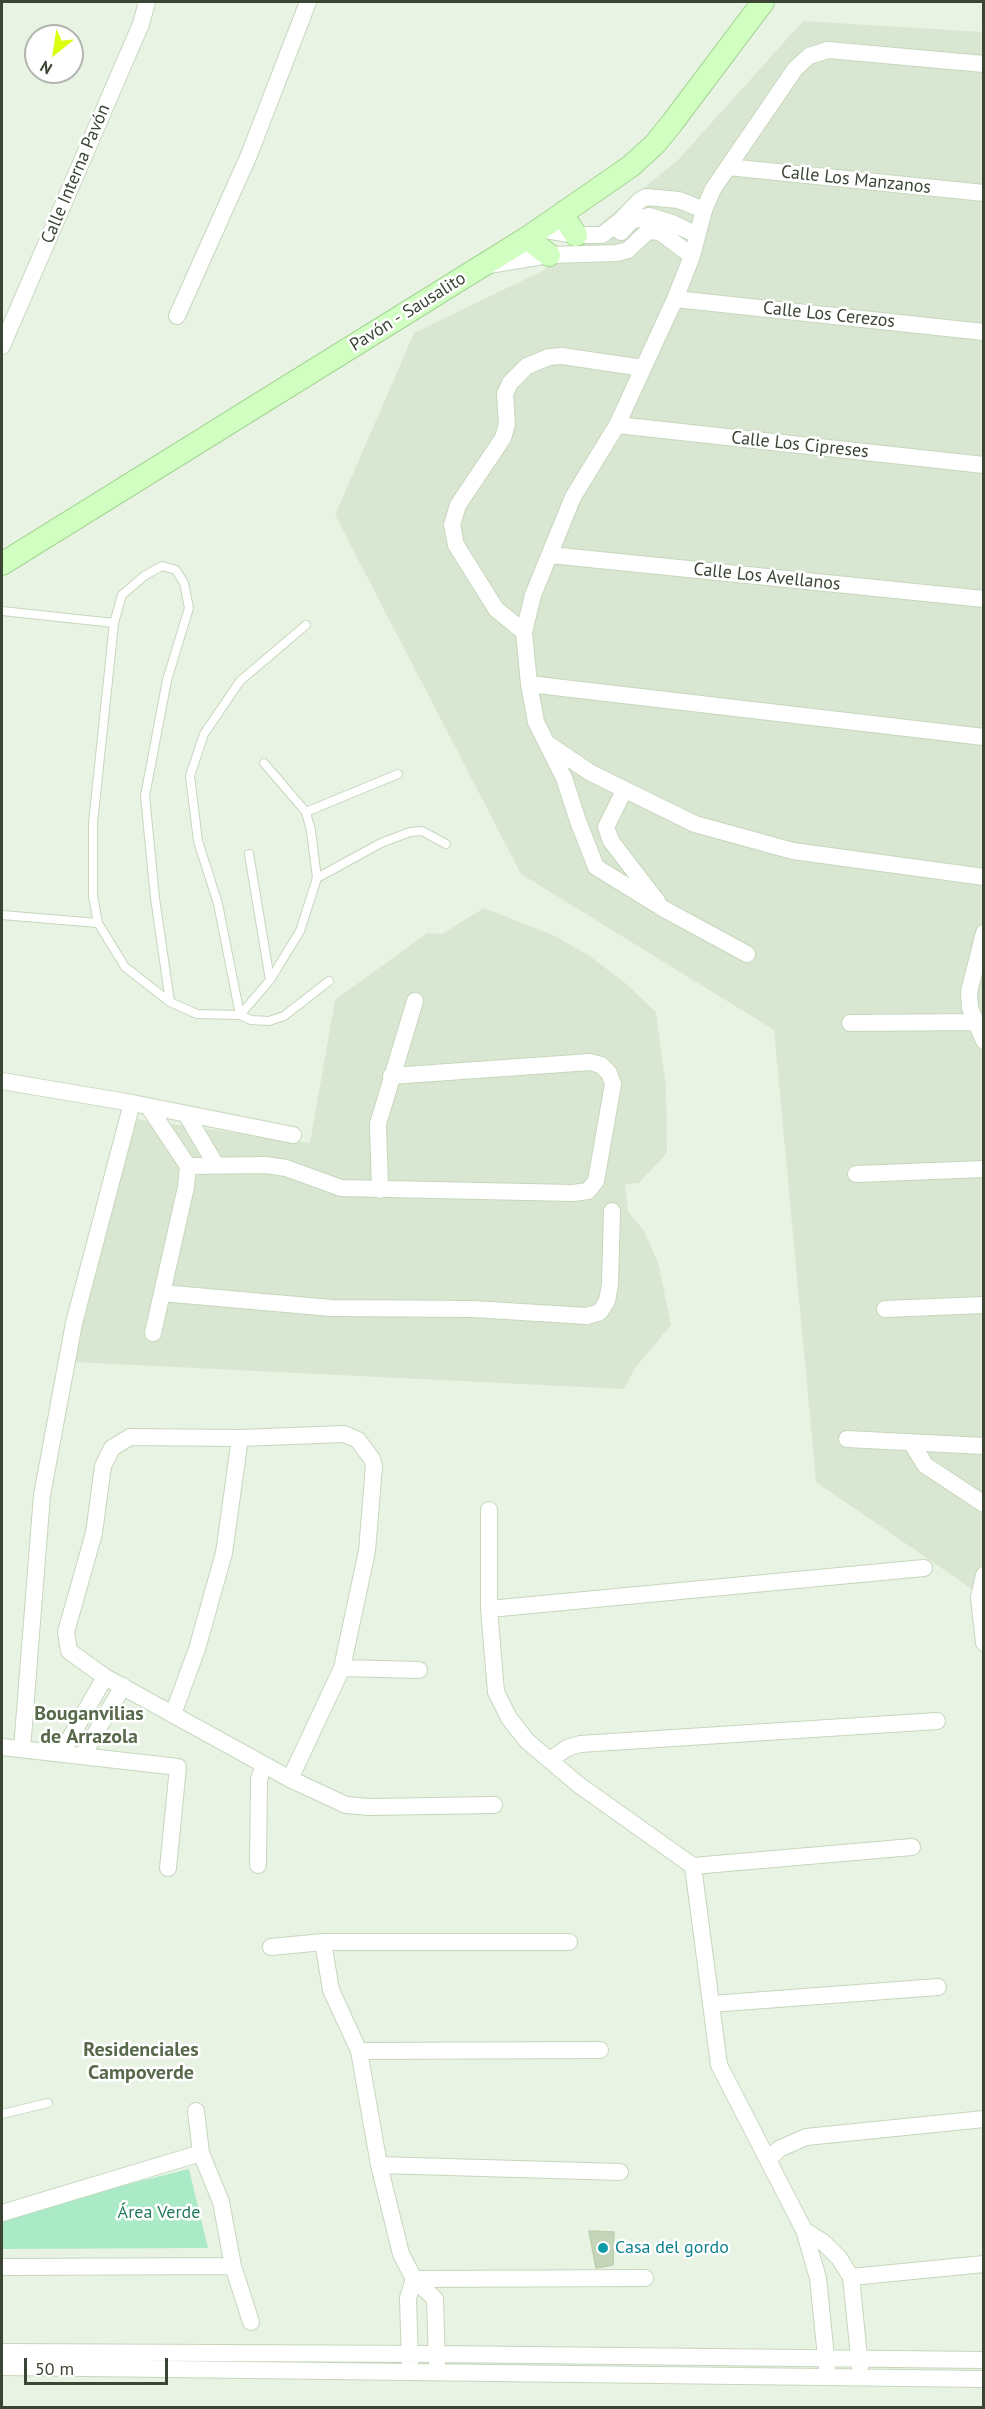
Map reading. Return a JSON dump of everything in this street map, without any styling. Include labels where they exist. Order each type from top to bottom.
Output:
[{"type":"street","name":"Calle Interna Pavón","points":[[2,346],[141,24],[147,2]]},
{"type":"street","points":[[177,316],[249,155],[308,2]]},
{"type":"street","name":"Pavón - Sausalito","points":[[2,564],[533,234],[631,166],[655,144],[763,2]]},
{"type":"street","points":[[747,954],[664,909],[596,867],[564,778],[536,722],[529,684],[524,632],[532,595],[573,497],[617,425],[675,299],[692,256],[704,210],[713,189],[795,69],[809,56],[828,50],[984,64]]},
{"type":"street","name":"Calle Los Manzanos","points":[[728,167],[984,193]]},
{"type":"street","points":[[533,234],[602,235],[646,197],[679,200],[704,210]]},
{"type":"street","points":[[564,212],[576,235]]},
{"type":"street","points":[[596,254],[614,241],[631,222],[649,216],[697,235]]},
{"type":"street","points":[[482,266],[549,255],[606,255],[627,250],[648,231],[660,232],[692,256]]},
{"type":"street","points":[[533,234],[549,255]]},
{"type":"street","name":"Calle Los Cerezos","points":[[675,299],[984,332]]},
{"type":"street","points":[[524,632],[496,609],[456,545],[452,525],[458,505],[503,438],[507,424],[506,394],[510,383],[527,366],[549,357],[562,356],[643,368]]},
{"type":"street","name":"Calle Los Cipreses","points":[[617,425],[984,465]]},
{"type":"street","name":"Calle Los Avellanos","points":[[550,555],[984,599]]},
{"type":"street","points":[[529,684],[984,737]]},
{"type":"street","points":[[547,743],[591,773],[695,824],[793,850],[984,877]]},
{"type":"street","points":[[624,791],[606,827],[611,841],[664,909]]},
{"type":"street","points":[[984,933],[969,992],[975,1022],[984,1041]]},
{"type":"street","points":[[381,1190],[378,1124],[415,1001]]},
{"type":"street","points":[[850,1023],[975,1022]]},
{"type":"street","points":[[188,1166],[276,1166],[341,1188],[582,1193],[592,1188],[598,1171],[613,1084],[609,1073],[601,1065],[590,1062],[391,1076]]},
{"type":"street","points":[[2,1081],[293,1135]]},
{"type":"street","points":[[140,1105],[188,1166],[186,1186],[153,1333]]},
{"type":"street","points":[[22,1749],[42,1495],[74,1323],[140,1105]]},
{"type":"street","points":[[186,1114],[216,1165]]},
{"type":"street","points":[[856,1174],[984,1169]]},
{"type":"street","points":[[162,1293],[331,1308],[473,1309],[586,1316],[600,1312],[607,1301],[610,1284],[612,1211]]},
{"type":"street","points":[[885,1309],[984,1305]]},
{"type":"street","points":[[290,1779],[342,1668],[367,1551],[374,1466],[372,1459],[358,1440],[344,1434],[240,1438],[130,1437],[112,1448],[102,1466],[94,1533],[66,1632],[69,1651],[105,1677],[290,1779],[346,1805],[370,1807],[494,1805]]},
{"type":"street","points":[[173,1714],[197,1649],[224,1553],[240,1438]]},
{"type":"street","points":[[847,1439],[984,1446]]},
{"type":"street","points":[[911,1442],[925,1465],[984,1504]]},
{"type":"street","points":[[489,1510],[489,1609],[496,1692],[509,1718],[521,1734],[579,1785],[693,1866],[912,1847]]},
{"type":"street","points":[[489,1609],[924,1568]]},
{"type":"street","points":[[984,1575],[979,1597],[984,1643]]},
{"type":"street","points":[[342,1668],[419,1670]]},
{"type":"street","points":[[62,1752],[105,1677]]},
{"type":"street","points":[[83,1755],[123,1686]]},
{"type":"street","points":[[550,1760],[567,1748],[580,1744],[937,1721]]},
{"type":"street","points":[[2,1747],[62,1752],[178,1767],[168,1868]]},
{"type":"street","points":[[258,1865],[259,1779],[264,1765]]},
{"type":"street","points":[[693,1866],[719,2065],[804,2230],[818,2278],[828,2377]]},
{"type":"street","points":[[323,1942],[331,1990],[359,2051],[379,2165],[401,2254],[414,2279],[435,2299],[438,2372]]},
{"type":"street","points":[[271,1947],[323,1942],[569,1942]]},
{"type":"street","points":[[711,2004],[938,1987]]},
{"type":"street","points":[[359,2051],[600,2050]]},
{"type":"street","points":[[196,2112],[201,2152],[221,2202],[233,2266],[250,2322]]},
{"type":"street","points":[[768,2160],[785,2146],[806,2137],[984,2119]]},
{"type":"street","points":[[2,2213],[201,2152]]},
{"type":"street","points":[[379,2165],[620,2172]]},
{"type":"street","points":[[804,2230],[823,2242],[839,2258],[851,2277],[861,2377]]},
{"type":"street","points":[[851,2277],[984,2264]]},
{"type":"street","points":[[2,2267],[233,2266]]},
{"type":"street","points":[[414,2279],[645,2278]]},
{"type":"street","points":[[411,2371],[408,2298],[414,2279]]},
{"type":"street","points":[[2,2352],[410,2353],[984,2360]]},
{"type":"street","points":[[2,2367],[984,2379]]},
{"type":"lane","points":[[170,1002],[155,898],[145,796],[167,680],[189,608],[184,583],[176,570],[162,566],[144,576],[122,595],[114,623],[93,823],[93,896],[98,923],[125,967],[170,1002],[197,1014],[240,1016],[269,1022],[284,1016],[329,981]]},
{"type":"lane","points":[[2,611],[114,623]]},
{"type":"lane","points":[[240,1016],[218,904],[198,841],[190,776],[204,734],[240,681],[306,625]]},
{"type":"lane","points":[[240,1016],[270,980],[300,931],[317,878],[311,831],[306,812],[264,764]]},
{"type":"lane","points":[[306,812],[398,774]]},
{"type":"lane","points":[[317,878],[381,843],[410,832],[422,831],[446,844]]},
{"type":"lane","points":[[249,854],[270,980]]},
{"type":"lane","points":[[2,915],[98,923]]},
{"type":"lane","points":[[2,2114],[48,2103]]},
{"type":"shaded area","points":[[803,21],[983,32],[983,1586],[972,1589],[816,1482],[774,1030],[521,874],[335,515],[414,333],[544,270],[678,160]]},
{"type":"shaded area","points":[[484,908],[553,935],[588,955],[623,981],[656,1012],[666,1087],[667,1153],[639,1183],[625,1184],[628,1211],[644,1231],[658,1262],[671,1325],[635,1368],[624,1389],[73,1362],[135,1119],[310,1143],[335,1000],[427,933],[442,934]]},
{"type":"green space","name":"Área Verde","points":[[189,2169],[208,2248],[2,2249],[2,2215]]},
{"type":"building","name":"Casa del gordo","points":[[589,2231],[614,2232],[613,2265],[596,2268]]},
{"type":"place","name":"Casa del gordo","points":[[603,2248]]},
{"type":"district","name":"Bouganvilias de Arrazola","points":[[89,1726]]},
{"type":"district","name":"Residenciales Campoverde","points":[[141,2062]]}]
